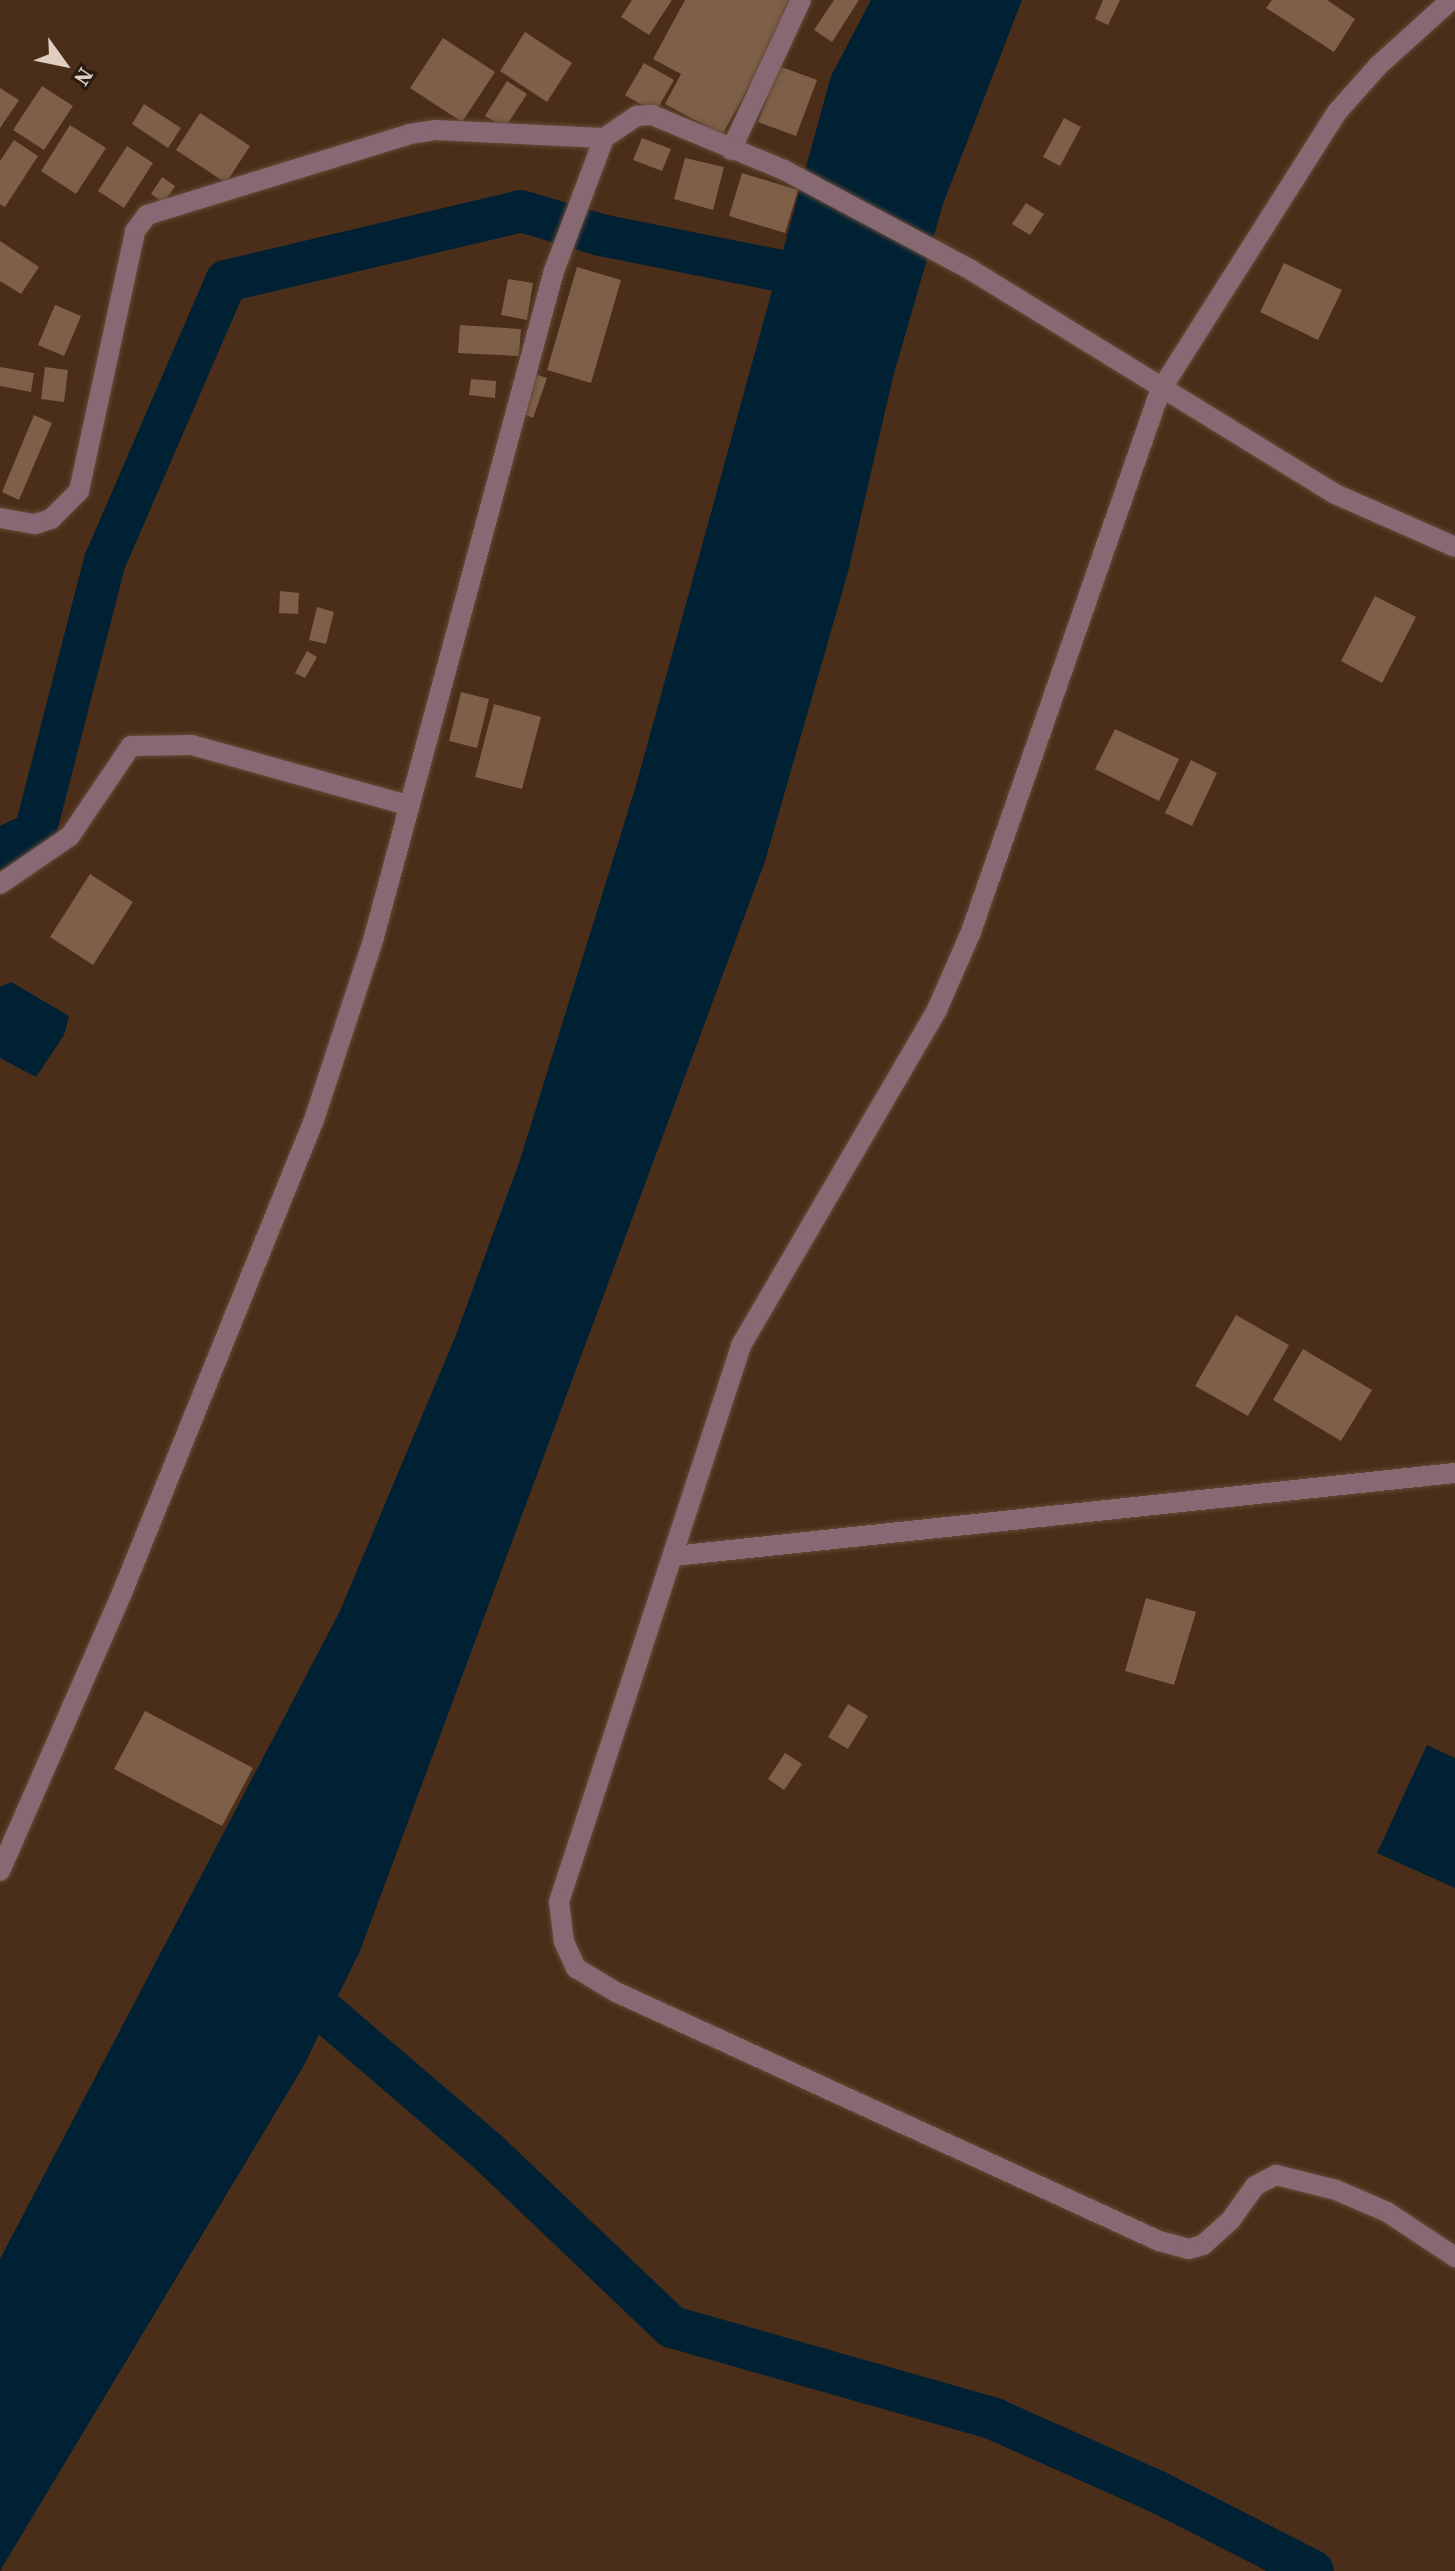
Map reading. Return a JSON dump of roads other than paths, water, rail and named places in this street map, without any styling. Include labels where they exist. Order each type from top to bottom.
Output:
[{"type":"street","points":[[731,150],[801,0]]},
{"type":"street","points":[[1451,0],[1337,112],[1160,391],[971,932],[937,1010],[741,1346],[674,1556],[569,1860],[559,1902],[564,1942],[576,1968],[616,1992],[1159,2241],[1189,2249],[1203,2245],[1230,2221],[1255,2186],[1276,2175],[1336,2190],[1387,2212],[1455,2257]]},
{"type":"street","points":[[0,1871],[122,1593],[309,1134],[374,937],[554,271],[604,138],[637,116],[652,115],[784,170],[971,270],[1160,391],[1335,494],[1455,547]]},
{"type":"street","points":[[0,518],[35,524],[51,519],[79,491],[135,231],[147,215],[410,134],[435,130],[604,138]]},
{"type":"street","points":[[0,884],[70,836],[131,746],[192,745],[410,806]]},
{"type":"street","points":[[674,1556],[1455,1473]]},
{"type":"water","points":[[871,0],[1022,0],[943,204],[893,377],[848,572],[765,861],[360,1951],[303,2067],[0,2571],[0,2259],[340,1611],[456,1335],[520,1160],[637,782],[831,76]]},
{"type":"water","points":[[11,982],[69,1016],[64,1035],[36,1077],[0,1058],[0,987]]},
{"type":"water","points":[[1427,1745],[1455,1758],[1455,1888],[1377,1853]]},
{"type":"waterway","points":[[0,849],[35,833],[105,561],[226,281],[521,211],[601,235],[832,281]]},
{"type":"waterway","points":[[285,1978],[489,2153],[672,2327],[994,2419],[1156,2491],[1313,2571]]}]
